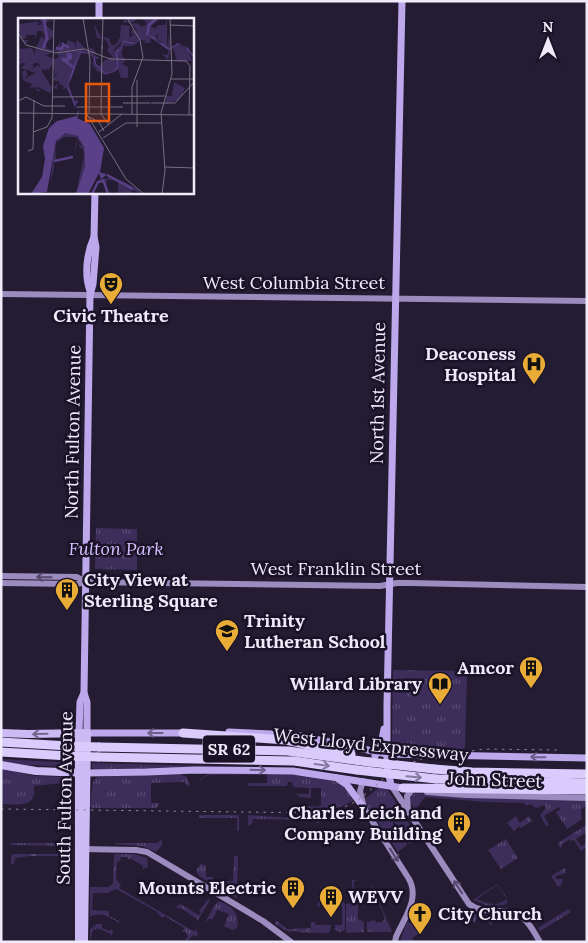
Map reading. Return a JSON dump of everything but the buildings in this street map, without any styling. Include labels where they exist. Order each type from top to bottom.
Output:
[{"type":"highway","points":[[1,733],[83,733]]},
{"type":"highway","name":"South Fulton Avenue","points":[[83,733],[82,849],[84,942]]},
{"type":"highway","points":[[183,733],[286,740],[350,754],[369,762]]},
{"type":"highway","name":"West Lloyd Expressway","points":[[1,742],[99,747],[288,751],[357,765],[369,762],[435,774],[472,772],[587,774]]},
{"type":"highway","name":"West Lloyd Expressway","points":[[1,752],[98,757],[294,761],[357,765],[435,774],[587,783]]},
{"type":"highway","points":[[1,765],[42,772],[82,773]]},
{"type":"highway","points":[[408,789],[587,790]]},
{"type":"highway","name":"South Fulton Avenue","points":[[79,942],[82,849]]},
{"type":"main road","points":[[99,1],[99,18]]},
{"type":"main road","name":"North 1st Avenue","points":[[391,786],[387,766],[387,705],[402,1]]},
{"type":"main road","name":"North Fulton Avenue","points":[[84,693],[90,293],[94,282],[96,247],[94,236],[95,194]]},
{"type":"main road","name":"West Columbia Street","points":[[1,294],[90,293],[266,298],[587,301]]},
{"type":"main road","name":"West Franklin Street","points":[[1,576],[77,577],[86,582]]},
{"type":"main road","name":"West Franklin Street","points":[[1,584],[77,584],[86,582],[587,587]]},
{"type":"main road","name":"South Fulton Avenue","points":[[83,733],[80,702],[84,693]]},
{"type":"main road","points":[[364,808],[360,791],[384,734],[387,705]]},
{"type":"main road","points":[[83,733],[256,733],[295,735],[387,754],[587,758]]},
{"type":"main road","points":[[82,773],[277,770],[335,776],[408,789],[408,811]]},
{"type":"main road","points":[[335,776],[347,785],[364,808],[412,886],[412,902],[396,935],[395,942]]},
{"type":"main road","points":[[391,786],[469,904],[484,911],[503,911],[524,918],[539,940]]},
{"type":"main road","name":"John Street","points":[[408,789],[466,795],[587,798]]},
{"type":"main road","points":[[82,849],[148,852],[263,921],[291,942]]},
{"type":"green space","name":"Fulton Park","points":[[96,528],[137,529],[137,570],[95,569]]},
{"type":"green space","points":[[98,539],[107,539],[106,555],[97,555]]},
{"type":"green space","points":[[393,670],[467,671],[465,747],[463,749],[394,749],[392,747]]},
{"type":"green space","points":[[1,759],[75,763],[75,765],[73,767],[8,764],[1,763]]},
{"type":"green space","points":[[92,763],[253,767],[121,771],[96,770],[92,768]]},
{"type":"green space","points":[[1,768],[35,776],[67,777],[72,780],[73,787],[63,787],[63,783],[34,786],[34,793],[29,802],[25,804],[1,804]]},
{"type":"green space","points":[[177,773],[187,777],[190,786],[187,786],[185,782],[151,783],[151,803],[159,803],[158,807],[92,808],[90,806],[93,782],[97,777]]},
{"type":"green space","points":[[211,773],[290,774],[336,782],[337,780],[352,796],[353,800],[336,808],[315,811],[304,807],[321,806],[321,788],[311,788],[311,798],[300,797],[296,794],[309,794],[309,788],[293,787],[292,782],[288,782],[287,786],[248,786],[249,783],[267,783],[267,774],[210,775],[202,778],[199,784],[201,778]]},
{"type":"green space","points":[[381,786],[386,787],[418,838],[409,844],[384,806],[407,845],[398,852],[367,806],[365,799]]},
{"type":"green space","points":[[416,793],[455,797],[587,800],[587,805],[581,810],[582,819],[567,829],[556,812],[560,810],[559,807],[544,816],[549,825],[546,826],[540,815],[546,808],[544,805],[536,808],[530,804],[526,806],[524,803],[425,797],[415,810],[409,800]]},
{"type":"green space","points":[[199,815],[239,815],[239,831],[237,831],[237,818],[199,818]]},
{"type":"green space","points":[[248,815],[291,818],[315,817],[319,818],[319,823],[316,823],[316,820],[253,819],[252,824],[248,826]]},
{"type":"green space","points":[[516,816],[520,823],[529,816],[532,821],[521,828],[519,826],[514,831],[507,823]]},
{"type":"green space","points":[[586,825],[587,832],[576,839],[581,846],[587,843],[587,847],[581,851],[574,840],[571,841],[570,839],[561,845],[562,847],[560,848],[558,843]]},
{"type":"green space","points":[[506,839],[518,858],[501,869],[488,850]]},
{"type":"green space","points":[[160,840],[162,845],[156,852],[142,846],[115,844],[158,843]]},
{"type":"green space","points":[[9,843],[65,843],[68,846],[13,845]]},
{"type":"green space","points":[[68,854],[68,856],[15,858],[14,864],[11,864],[11,855]]},
{"type":"green space","points":[[114,854],[134,854],[147,858],[148,864],[147,868],[145,867],[143,870],[143,866],[130,858],[129,860],[127,857],[121,857],[120,861],[117,862],[116,879],[121,885],[119,888],[193,931],[196,930],[198,933],[197,937],[193,935],[187,942],[185,939],[188,937],[186,932],[183,932],[184,928],[165,916],[162,918],[156,911],[116,889],[107,893],[93,893],[92,910],[109,911],[109,916],[120,920],[119,923],[102,915],[90,917],[90,887],[108,887],[113,884]]},
{"type":"green space","points":[[234,856],[238,856],[237,898],[199,876],[196,871],[200,864],[206,865],[206,877],[213,877],[213,884],[220,884],[220,881],[233,881]]},
{"type":"green space","points":[[565,868],[566,873],[556,876],[556,879],[563,879],[558,887],[551,876]]},
{"type":"green space","points":[[352,880],[358,880],[354,881],[354,900],[358,900],[358,919],[364,922],[364,932],[346,933],[346,904],[353,903]]},
{"type":"green space","points":[[369,880],[373,887],[392,932],[367,932],[367,922],[375,920],[376,923],[381,923],[385,919],[378,900],[375,900],[377,898]]},
{"type":"green space","points":[[497,884],[507,898],[507,899],[507,903],[504,905],[488,906],[473,900]],"holes":[[[497,885],[507,899],[492,904],[477,899]]]},
{"type":"green space","points":[[208,899],[210,900],[198,920],[181,908],[176,907],[180,904],[199,915],[201,912],[199,911]]},
{"type":"green space","points":[[219,901],[228,905],[236,914],[237,928],[232,930],[224,926],[229,914],[217,910],[212,921],[212,919],[209,919],[204,924]]},
{"type":"green space","points":[[320,901],[342,901],[345,904],[345,930],[340,932],[335,930],[335,925],[342,925],[342,905],[320,904],[319,910],[317,904]]},
{"type":"green space","points":[[464,907],[473,914],[494,916],[491,926],[486,918],[477,917],[475,924]]},
{"type":"green space","points":[[568,909],[571,912],[540,931],[538,928]]},
{"type":"green space","points":[[276,920],[287,929],[311,928],[313,931],[287,931],[275,924]]},
{"type":"green space","points":[[311,922],[315,922],[315,925],[331,925],[328,933],[289,932],[287,931],[295,932],[313,929],[311,928]]},
{"type":"green space","points":[[408,922],[417,926],[421,932],[412,938],[415,942],[400,942],[406,924]]},
{"type":"green space","points":[[97,924],[102,924],[102,928],[110,931],[112,929],[113,932],[111,937],[111,934],[97,928],[96,930],[93,929],[90,942],[90,929]]},
{"type":"railway","points":[[1,809],[324,813],[357,801],[398,767],[422,759],[484,749],[558,750]]},
{"type":"place","name":"Civic Theatre","points":[[111,305]]},
{"type":"place","name":"Deaconess Hospital","points":[[534,385]]},
{"type":"place","name":"City View at Sterling Square","points":[[67,611]]},
{"type":"place","name":"Trinity Lutheran School","points":[[227,652]]},
{"type":"place","name":"Amcor","points":[[531,689]]},
{"type":"place","name":"Willard Library","points":[[440,705]]},
{"type":"place","name":"Charles Leich and Company Building","points":[[459,844]]},
{"type":"place","name":"Mounts Electric","points":[[293,909]]},
{"type":"place","name":"WEVV","points":[[331,918]]},
{"type":"place","name":"City Church","points":[[420,935]]}]
